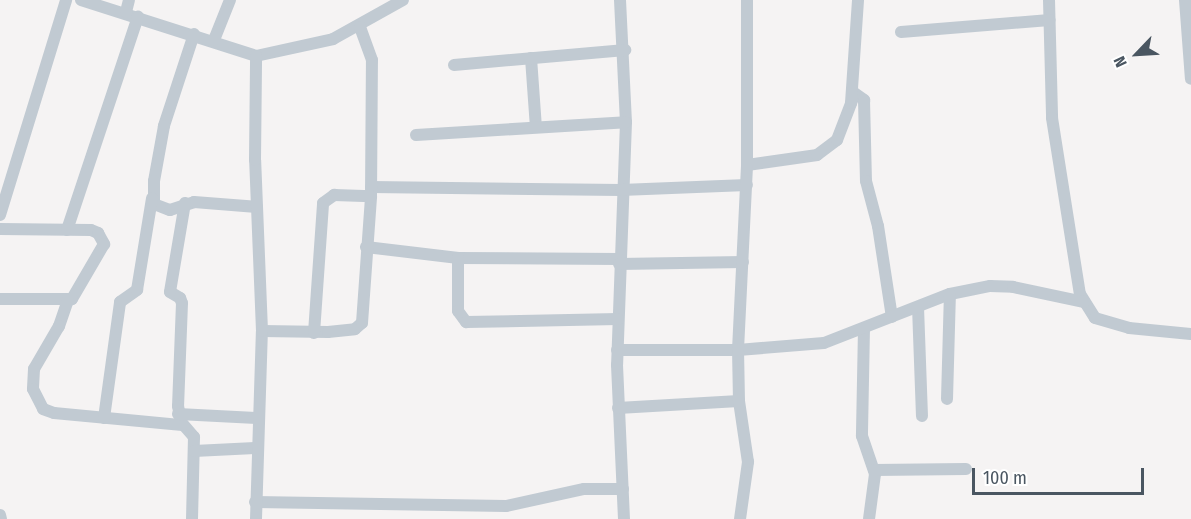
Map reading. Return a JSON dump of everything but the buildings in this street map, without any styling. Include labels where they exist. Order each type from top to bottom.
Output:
[{"type":"street","points":[[0,214],[66,0]]},
{"type":"street","points":[[81,0],[131,9],[256,56],[333,39],[360,27],[403,0]]},
{"type":"street","points":[[214,40],[230,0]]},
{"type":"street","points":[[621,0],[625,50],[626,122],[621,190],[617,350],[624,519]]},
{"type":"street","points":[[740,519],[748,462],[740,401],[738,350],[747,185],[747,0]]},
{"type":"street","points":[[747,165],[817,155],[828,150],[845,126],[853,92],[858,0]]},
{"type":"street","points":[[1049,0],[1052,118],[1084,302],[1095,318],[1129,328],[1191,334]]},
{"type":"street","points":[[1185,0],[1191,80]]},
{"type":"street","points":[[67,230],[131,9]]},
{"type":"street","points":[[901,32],[1050,20]]},
{"type":"street","points":[[262,331],[314,333],[361,326],[371,192],[372,60],[360,27]]},
{"type":"street","points":[[104,418],[120,302],[137,290],[164,126],[194,34]]},
{"type":"street","points":[[454,65],[625,50]]},
{"type":"street","points":[[256,56],[257,207],[262,331],[255,448],[256,519]]},
{"type":"street","points":[[531,58],[536,127]]},
{"type":"street","points":[[853,92],[861,95],[865,105],[866,181],[878,226],[892,317]]},
{"type":"street","points":[[416,135],[626,122]]},
{"type":"street","points":[[314,333],[323,203],[334,195],[371,192],[621,190],[747,185]]},
{"type":"street","points":[[152,198],[159,208],[170,210],[185,203],[257,207]]},
{"type":"street","points":[[185,203],[170,292],[182,303],[180,419],[192,433],[194,450],[192,519]]},
{"type":"street","points":[[0,229],[99,233],[104,244],[76,296],[68,300],[0,299]]},
{"type":"street","points":[[366,247],[458,258],[743,262]]},
{"type":"street","points":[[458,258],[458,311],[466,322],[618,319]]},
{"type":"street","points":[[617,350],[738,350],[824,343],[950,294],[990,286],[1013,287],[1084,302]]},
{"type":"street","points":[[946,399],[950,294]]},
{"type":"street","points":[[68,300],[59,326],[34,369],[35,396],[48,412],[104,418],[257,418]]},
{"type":"street","points":[[918,307],[922,416]]},
{"type":"street","points":[[864,328],[862,436],[874,470],[869,519]]},
{"type":"street","points":[[618,408],[740,401]]},
{"type":"street","points":[[194,450],[255,448]]},
{"type":"street","points":[[874,470],[966,469]]},
{"type":"street","points":[[255,502],[506,506],[584,489],[623,489]]}]
